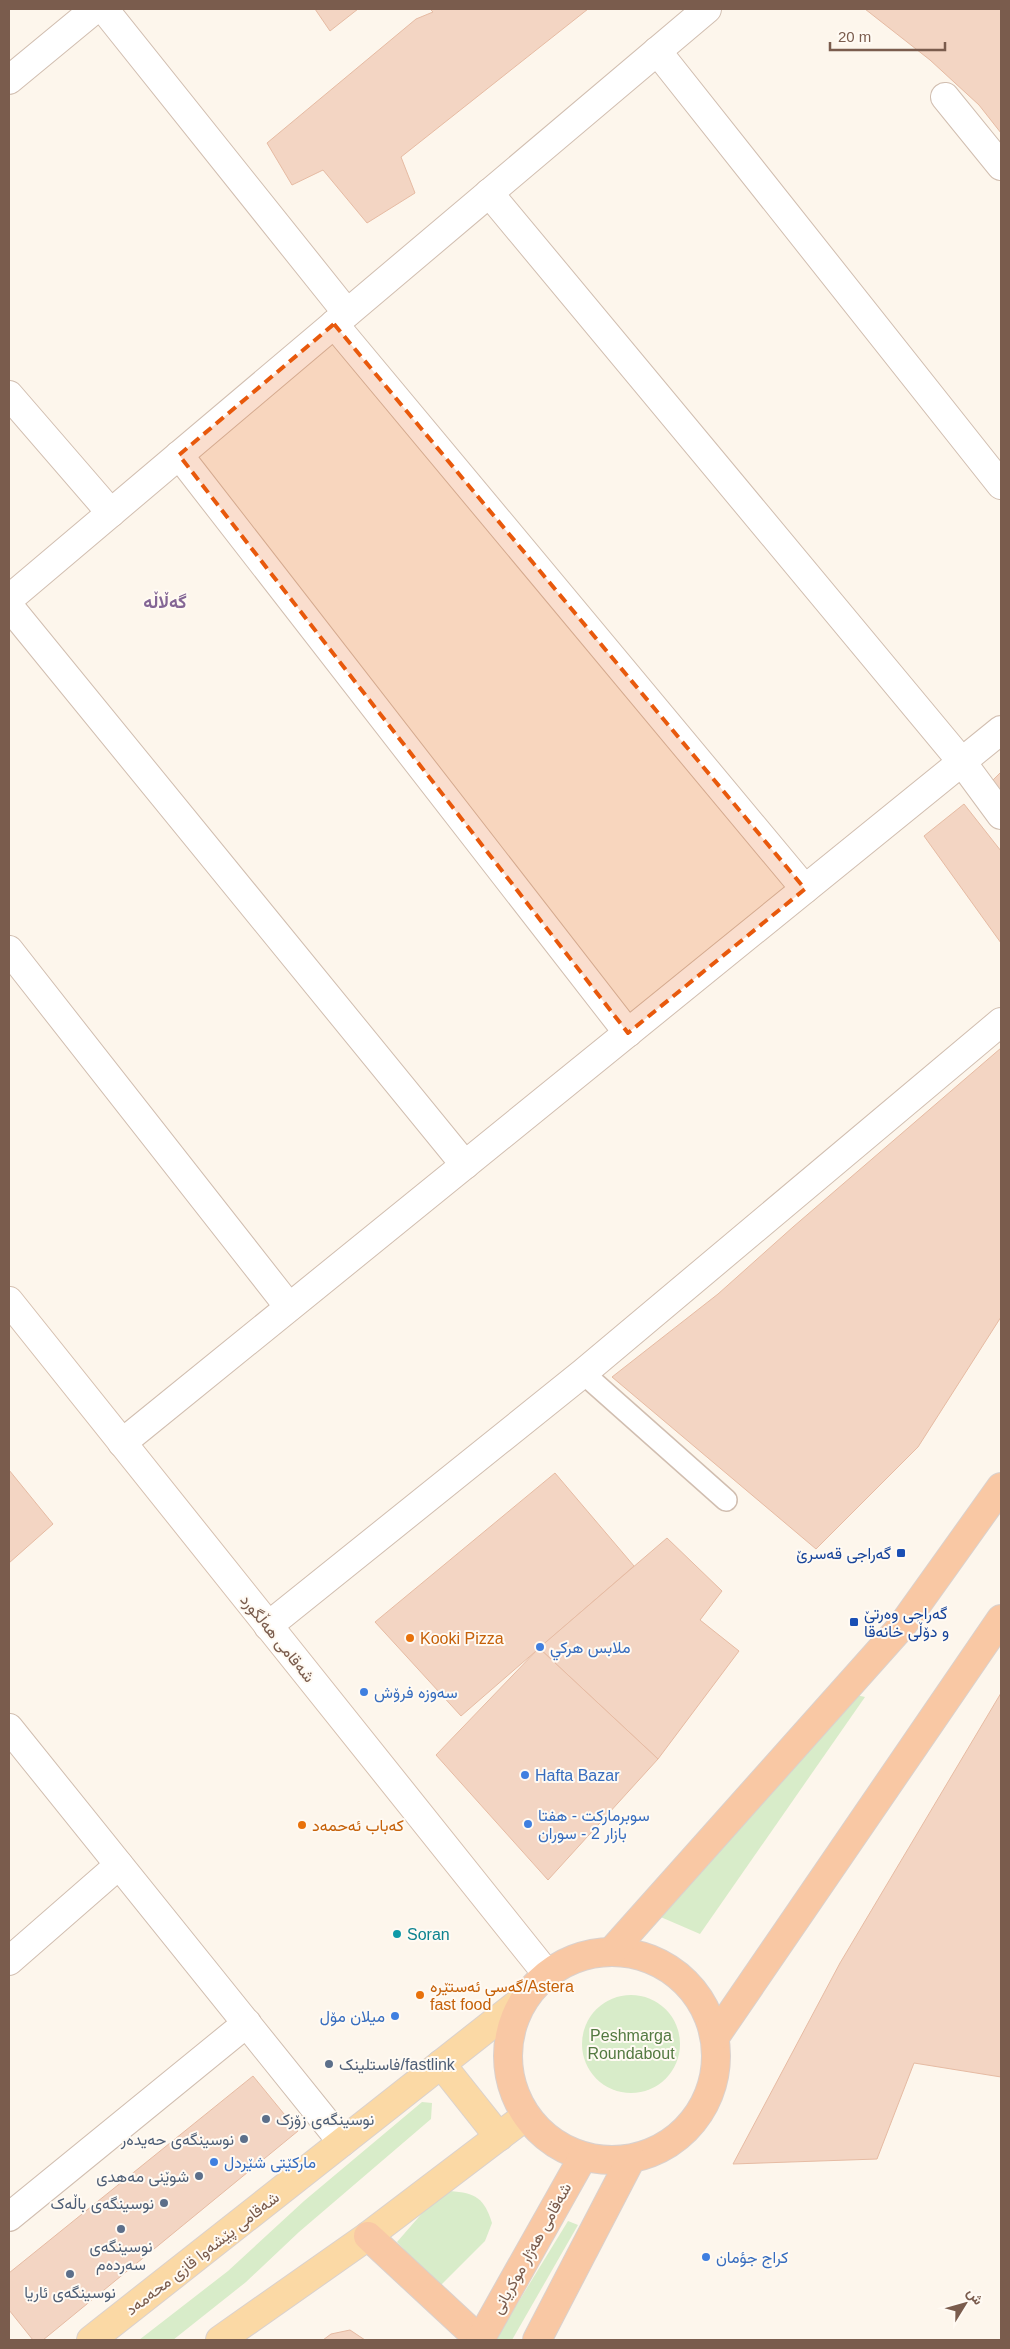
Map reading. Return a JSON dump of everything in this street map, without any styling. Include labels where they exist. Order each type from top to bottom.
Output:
[{"type":"highway","points":[[611,1952],[901,1627],[1001,1487]]},
{"type":"highway","points":[[715,2038],[997,1637]]},
{"type":"highway","points":[[611,1952],[632,1954],[654,1960],[678,1976],[698,1997],[715,2038],[715,2070],[712,2086],[698,2116],[676,2140],[662,2148],[631,2159],[598,2160],[583,2157],[551,2141],[526,2116],[512,2088],[507,2057],[512,2026],[525,1998],[547,1974],[577,1957],[611,1952]]},
{"type":"highway","name":"شەقامی ھەژار موکریانی","points":[[480,2340],[583,2157]]},
{"type":"highway","points":[[537,2340],[631,2159]]},
{"type":"highway","points":[[368,2236],[480,2340]]},
{"type":"main road","name":"شەقامی پێشەوا قازی محەمەد","points":[[91,2340],[525,1998]]},
{"type":"main road","points":[[441,2064],[499,2137]]},
{"type":"main road","points":[[220,2340],[368,2236],[526,2116]]},
{"type":"street","points":[[9,599],[707,9]]},
{"type":"street","points":[[9,80],[91,11],[805,889]]},
{"type":"street","points":[[657,51],[1001,485]]},
{"type":"street","points":[[945,97],[1001,166]]},
{"type":"street","points":[[489,193],[962,762],[1001,815]]},
{"type":"street","points":[[9,395],[111,513]]},
{"type":"street","points":[[179,455],[628,1033]]},
{"type":"street","points":[[9,606],[465,1165]]},
{"type":"street","points":[[122,1443],[1001,730]]},
{"type":"street","points":[[9,950],[289,1307]]},
{"type":"street","points":[[268,1626],[583,1373],[1001,1022]]},
{"type":"street","name":"شەقامی ھەڵگورد","points":[[9,1302],[547,1974]]},
{"type":"street","points":[[9,1728],[342,2142]]},
{"type":"street","points":[[9,1961],[120,1865]]},
{"type":"street","points":[[9,2218],[247,2023]]},
{"type":"lane","points":[[583,1373],[726,1500]]},
{"type":"highlighted area","points":[[334,324],[805,889],[628,1033],[179,455]]},
{"type":"green space","points":[[852,1694],[865,1697],[700,1934],[656,1915]]},
{"type":"green space","name":"Peshmarga Roundabout","points":[[631,1995],[650,1999],[665,2010],[676,2025],[680,2044],[676,2063],[665,2078],[650,2089],[631,2093],[612,2089],[597,2078],[586,2063],[582,2044],[586,2025],[597,2010],[612,1999]]},
{"type":"green space","points":[[422,2102],[432,2103],[431,2119],[299,2232],[246,2282],[173,2340],[139,2340],[228,2271],[304,2201]]},
{"type":"green space","points":[[450,2191],[466,2193],[478,2198],[486,2208],[492,2223],[485,2241],[439,2287],[397,2242],[431,2203]]},
{"type":"green space","points":[[568,2221],[578,2225],[512,2340],[495,2340]]},
{"type":"building","points":[[315,9],[358,9],[330,31]]},
{"type":"building","points":[[430,9],[588,9],[401,157],[415,193],[367,223],[323,170],[292,185],[267,143],[416,19],[433,12]]},
{"type":"building","points":[[865,9],[1001,9],[1001,133],[979,105],[930,60]]},
{"type":"building","points":[[1001,772],[1001,795],[991,782]]},
{"type":"building","points":[[964,804],[1001,851],[1001,943],[924,836]]},
{"type":"building","points":[[1001,1048],[1001,1317],[918,1447],[816,1549],[612,1377],[718,1294]]},
{"type":"building","points":[[9,1470],[53,1524],[9,1563]]},
{"type":"building","points":[[555,1473],[634,1566],[461,1716],[375,1622]]},
{"type":"building","points":[[667,1538],[722,1591],[700,1620],[739,1651],[658,1759],[539,1648]]},
{"type":"building","points":[[539,1648],[658,1759],[548,1880],[436,1755]]},
{"type":"building","points":[[1001,1693],[1001,2077],[914,2063],[877,2159],[733,2164],[840,1963]]},
{"type":"building","points":[[253,2076],[298,2131],[43,2340],[33,2340],[9,2310],[9,2273]]},
{"type":"building","points":[[350,2330],[365,2340],[323,2340],[331,2334]]},
{"type":"place","name":"گەراجی قەسرێ","points":[[901,1553]]},
{"type":"place","name":"گەراجی وەرتێ و دۆڵی خانەقا","points":[[854,1622]]},
{"type":"place","name":"Kooki Pizza","points":[[410,1638]]},
{"type":"place","name":"ملابس هركي","points":[[540,1647]]},
{"type":"place","name":"سەوزە فرۆش","points":[[364,1692]]},
{"type":"place","name":"Hafta Bazar","points":[[525,1775]]},
{"type":"place","name":"سوبرماركت - هفتا بازار 2 - سوران","points":[[528,1824]]},
{"type":"place","name":"کەباب ئەحمەد","points":[[302,1825]]},
{"type":"place","name":"Soran","points":[[397,1934]]},
{"type":"place","name":"گەسی ئەستێرە/Astera fast food","points":[[420,1995]]},
{"type":"place","name":"میلان مۆل","points":[[395,2016]]},
{"type":"place","name":"فاستلینک/fastlink","points":[[329,2064]]},
{"type":"place","name":"نوسینگەی زۆزک","points":[[266,2119]]},
{"type":"place","name":"نوسینگەی حەیدەر","points":[[244,2139]]},
{"type":"place","name":"مارکێتی شێردل","points":[[214,2162]]},
{"type":"place","name":"شوێنی مەهدی","points":[[199,2176]]},
{"type":"place","name":"نوسینگەی باڵەک","points":[[164,2203]]},
{"type":"place","name":"نوسینگەی سەردەم","points":[[121,2229]]},
{"type":"place","name":"كراج جؤمان","points":[[706,2257]]},
{"type":"place","name":"نوسینگەی ئاریا","points":[[70,2274]]},
{"type":"district","name":"گەڵاڵە","points":[[165,602]]}]
